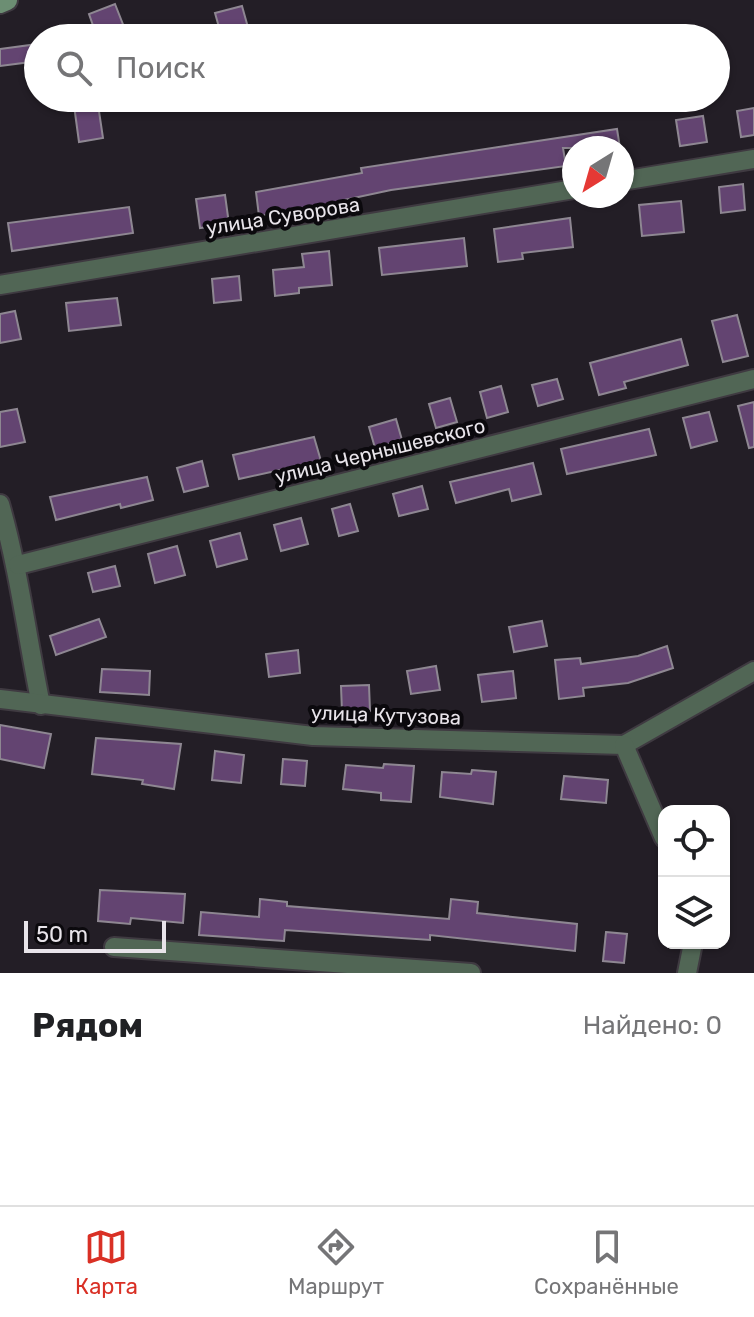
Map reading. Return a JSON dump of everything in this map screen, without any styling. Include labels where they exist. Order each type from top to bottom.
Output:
[{"type":"street","points":[[0,3],[7,0]]},
{"type":"street","points":[[634,179],[754,159]]},
{"type":"street","name":"улица Суворова","points":[[0,285],[562,191]]},
{"type":"street","name":"улица Чернышевского","points":[[18,565],[754,379]]},
{"type":"street","points":[[0,504],[18,565],[26,634],[41,705]]},
{"type":"street","points":[[658,824],[624,745],[754,671]]},
{"type":"street","name":"улица Кутузова","points":[[0,699],[313,736],[624,745]]},
{"type":"street","points":[[114,947],[471,973]]},
{"type":"street","points":[[687,973],[692,949]]},
{"type":"building","points":[[115,4],[123,24],[92,24],[89,14]]},
{"type":"building","points":[[242,6],[247,24],[218,24],[215,13]]},
{"type":"building","points":[[24,46],[24,63],[0,66],[0,49]]},
{"type":"building","points":[[754,108],[754,135],[741,137],[737,111]]},
{"type":"building","points":[[75,112],[99,112],[103,138],[79,142]]},
{"type":"building","points":[[703,116],[707,142],[680,146],[676,120]]},
{"type":"building","points":[[617,129],[618,136],[571,136]]},
{"type":"building","points":[[562,137],[562,167],[391,190],[344,200],[344,203],[259,216],[256,192],[362,173],[361,168]]},
{"type":"building","points":[[743,184],[745,210],[721,213],[719,187]]},
{"type":"building","points":[[225,195],[229,224],[200,228],[196,199]]},
{"type":"building","points":[[681,201],[684,232],[642,236],[639,205]]},
{"type":"building","points":[[129,207],[133,233],[12,251],[8,223]]},
{"type":"building","points":[[570,218],[573,247],[522,253],[523,259],[498,262],[494,229]]},
{"type":"building","points":[[464,238],[467,266],[382,275],[379,248]]},
{"type":"building","points":[[329,251],[332,285],[299,288],[299,293],[275,296],[273,270],[304,267],[302,254]]},
{"type":"building","points":[[239,276],[241,300],[214,303],[212,279]]},
{"type":"building","points":[[117,298],[121,325],[69,331],[66,303]]},
{"type":"building","points":[[15,311],[21,339],[0,343],[0,314]]},
{"type":"building","points":[[737,315],[748,356],[723,362],[712,321]]},
{"type":"building","points":[[681,339],[688,365],[624,382],[626,388],[599,395],[590,363]]},
{"type":"building","points":[[557,379],[563,399],[538,406],[532,385]]},
{"type":"building","points":[[501,386],[508,412],[487,418],[480,392]]},
{"type":"building","points":[[450,398],[457,422],[436,428],[429,404]]},
{"type":"building","points":[[754,402],[754,447],[749,448],[738,406]]},
{"type":"building","points":[[17,409],[25,442],[0,447],[0,412]]},
{"type":"building","points":[[709,412],[717,441],[691,448],[683,418]]},
{"type":"building","points":[[396,419],[402,440],[375,448],[369,427]]},
{"type":"building","points":[[649,429],[656,455],[567,474],[561,449]]},
{"type":"building","points":[[314,437],[321,461],[239,479],[233,455]]},
{"type":"building","points":[[202,461],[208,486],[184,492],[177,468]]},
{"type":"building","points":[[533,463],[541,494],[512,501],[509,489],[456,503],[450,482]]},
{"type":"building","points":[[147,477],[153,500],[121,508],[120,504],[56,520],[50,497]]},
{"type":"building","points":[[422,486],[428,509],[399,516],[393,494]]},
{"type":"building","points":[[350,504],[358,531],[339,536],[332,509]]},
{"type":"building","points":[[301,518],[308,544],[281,551],[274,525]]},
{"type":"building","points":[[240,533],[247,559],[217,567],[210,541]]},
{"type":"building","points":[[177,546],[185,575],[155,583],[148,554]]},
{"type":"building","points":[[115,566],[120,586],[93,592],[88,573]]},
{"type":"building","points":[[99,619],[106,637],[56,655],[50,636]]},
{"type":"building","points":[[542,621],[547,646],[514,652],[509,627]]},
{"type":"building","points":[[667,646],[673,668],[628,683],[583,688],[584,696],[559,699],[555,660],[580,658],[581,664],[638,656]]},
{"type":"building","points":[[298,650],[300,673],[269,677],[266,654]]},
{"type":"building","points":[[436,666],[440,690],[411,694],[407,671]]},
{"type":"building","points":[[102,669],[150,671],[149,695],[100,692]]},
{"type":"building","points":[[513,671],[516,698],[482,702],[478,675]]},
{"type":"building","points":[[369,685],[370,711],[342,712],[341,686]]},
{"type":"building","points":[[0,725],[51,734],[44,768],[0,759]]},
{"type":"building","points":[[96,738],[181,744],[174,789],[142,784],[143,780],[92,774]]},
{"type":"building","points":[[215,751],[244,755],[241,783],[212,780]]},
{"type":"building","points":[[283,759],[307,761],[305,786],[281,784]]},
{"type":"building","points":[[384,764],[414,766],[411,802],[381,800],[381,793],[343,789],[346,765],[383,768]]},
{"type":"building","points":[[472,770],[496,772],[493,804],[440,797],[442,772],[471,774]]},
{"type":"building","points":[[564,776],[608,780],[606,803],[561,799]]},
{"type":"building","points":[[100,890],[185,894],[183,923],[131,918],[130,924],[98,921]]},
{"type":"building","points":[[260,899],[287,902],[287,906],[449,919],[451,899],[478,902],[477,913],[577,924],[575,951],[430,935],[430,940],[285,930],[284,941],[199,935],[201,912],[259,917]]},
{"type":"building","points":[[606,932],[627,934],[624,963],[603,961]]}]
